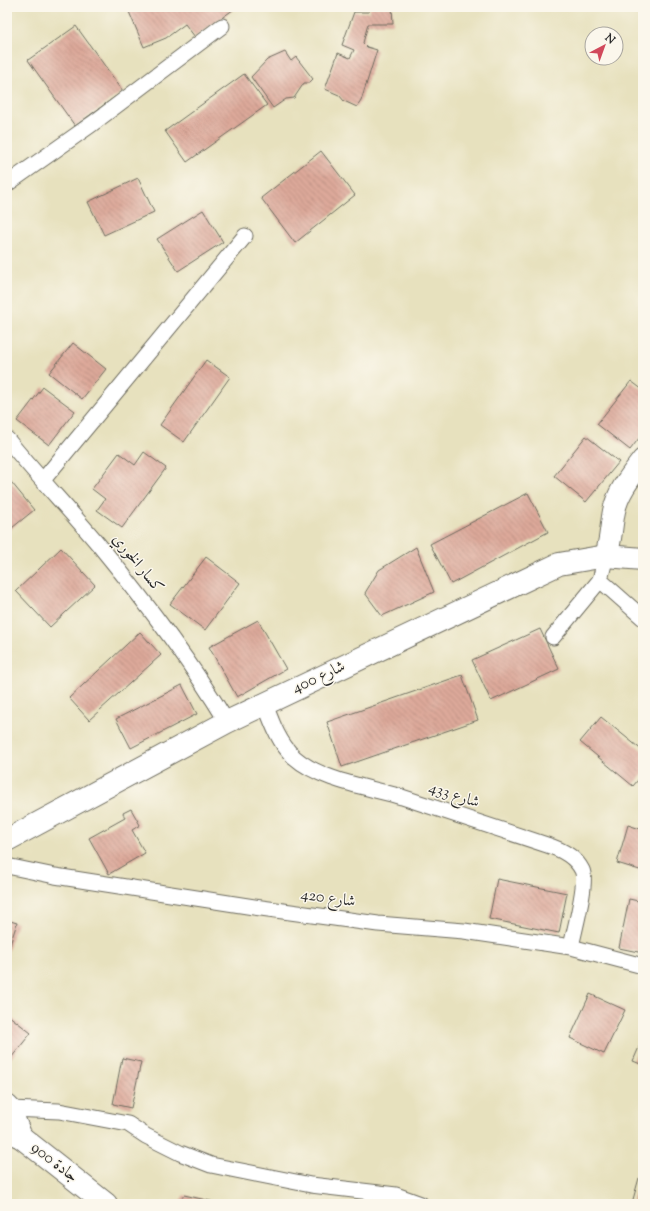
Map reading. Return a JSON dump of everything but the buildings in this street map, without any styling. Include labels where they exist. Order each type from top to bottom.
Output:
[{"type":"main road","points":[[606,556],[611,541],[614,510],[618,498],[643,460]]},
{"type":"main road","name":"شارع 400","points":[[7,840],[227,722],[559,564],[606,556],[643,559]]},
{"type":"main road","name":"جادة 900","points":[[8,1109],[14,1134],[106,1204]]},
{"type":"street","points":[[7,184],[92,124],[222,26]]},
{"type":"street","points":[[43,480],[245,236]]},
{"type":"street","name":"كسار الخوري","points":[[7,439],[145,602],[179,648],[227,722]]},
{"type":"street","points":[[553,637],[600,580],[606,556]]},
{"type":"street","points":[[600,580],[643,618]]},
{"type":"street","name":"شارع 433","points":[[265,704],[280,738],[294,756],[309,767],[353,785],[402,798],[547,845],[568,854],[578,864],[583,875],[583,886],[571,947]]},
{"type":"street","name":"شارع 420","points":[[7,866],[55,876],[254,907],[378,924],[464,931],[571,947],[643,966]]},
{"type":"street","points":[[8,1109],[59,1111],[128,1124],[146,1136],[173,1150],[211,1164],[311,1185],[396,1195],[421,1204]]}]
